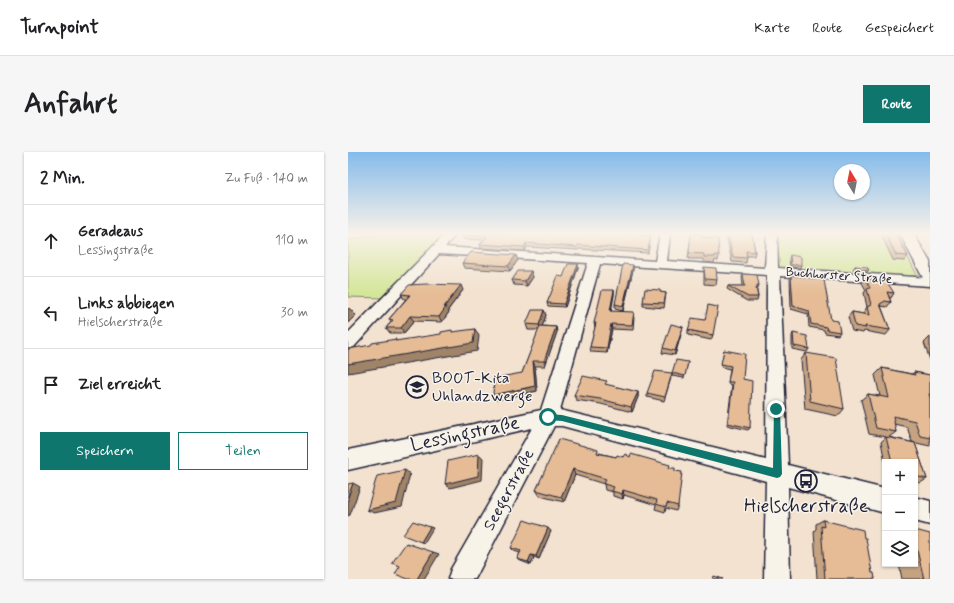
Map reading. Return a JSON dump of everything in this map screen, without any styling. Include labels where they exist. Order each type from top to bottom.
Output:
[{"type":"main road","points":[[918,254],[930,276]]},
{"type":"street","points":[[348,343],[432,254]]},
{"type":"street","name":"Buchhorster Straße","points":[[493,254],[930,282]]},
{"type":"street","points":[[661,264],[662,254]]},
{"type":"street","points":[[772,254],[778,579]]},
{"type":"street","name":"Seegerstraße","points":[[461,579],[548,417],[554,402],[595,261]]},
{"type":"street","name":"Lessingstraße","points":[[348,460],[548,417],[562,418],[882,500]]},
{"type":"street","points":[[918,510],[930,513]]},
{"type":"green space","points":[[348,254],[426,254],[384,298],[348,297]]},
{"type":"green space","points":[[778,254],[906,254],[917,275],[910,277],[778,269]]},
{"type":"building","points":[[469,254],[516,255],[508,266],[462,263]]},
{"type":"building","points":[[704,254],[719,255],[715,255],[715,257],[704,257]]},
{"type":"building","points":[[732,254],[746,254],[747,258],[733,257]]},
{"type":"building","points":[[907,254],[908,256],[896,255]]},
{"type":"building","points":[[790,255],[801,257],[801,265],[791,265]]},
{"type":"building","points":[[568,264],[578,264],[564,304],[547,303],[558,276],[563,277]]},
{"type":"building","points":[[623,264],[633,265],[623,306],[615,304]]},
{"type":"building","points":[[855,266],[867,267],[869,270],[857,269]]},
{"type":"building","points":[[704,267],[716,268],[717,280],[705,279]]},
{"type":"building","points":[[518,271],[531,271],[525,281],[512,280]]},
{"type":"building","points":[[743,274],[757,275],[759,285],[757,285],[756,288],[758,297],[748,297],[728,286],[745,286]]},
{"type":"building","points":[[791,275],[824,280],[831,320],[838,321],[840,332],[827,330],[826,327],[811,324],[809,311],[793,306]]},
{"type":"building","points":[[865,278],[887,282],[894,293],[887,292],[891,302],[885,301],[880,304],[890,330],[855,326],[852,312],[869,315],[867,307],[871,305],[867,289],[870,288]]},
{"type":"building","points":[[409,285],[461,285],[444,307],[446,307],[439,317],[410,316],[401,328],[386,328],[393,320],[389,319],[410,295],[401,294]]},
{"type":"building","points":[[645,289],[660,290],[660,292],[666,293],[664,303],[643,302]]},
{"type":"building","points":[[602,290],[614,290],[610,311],[634,312],[632,325],[611,324],[607,348],[590,347],[596,323],[594,323]]},
{"type":"building","points":[[708,305],[718,307],[713,335],[688,330],[692,318],[705,320]]},
{"type":"building","points":[[532,310],[544,310],[539,325],[526,324]]},
{"type":"building","points":[[671,324],[683,327],[675,351],[663,348]]},
{"type":"building","points":[[540,326],[556,327],[544,361],[533,361],[535,386],[493,395],[494,378],[522,373]]},
{"type":"building","points":[[475,329],[473,343],[348,364],[348,349],[396,339],[395,341],[441,334],[441,332],[452,330],[452,332]]},
{"type":"building","points":[[793,333],[807,336],[809,349],[794,346]]},
{"type":"building","points":[[724,350],[745,354],[743,379],[752,381],[750,428],[728,423],[733,382],[728,382],[731,366],[721,364]]},
{"type":"building","points":[[806,353],[836,358],[844,409],[810,401]]},
{"type":"building","points":[[676,360],[688,362],[685,376],[672,373]]},
{"type":"building","points":[[882,368],[915,375],[914,372],[930,375],[930,438],[920,436],[915,421],[893,416],[896,432],[876,428],[868,394],[889,398]]},
{"type":"building","points":[[655,371],[672,373],[665,397],[647,393]]},
{"type":"building","points":[[583,376],[607,381],[605,384],[638,392],[631,407],[600,399],[574,395]]},
{"type":"building","points":[[886,437],[915,443],[927,479],[918,477],[918,459],[891,459]]},
{"type":"building","points":[[559,439],[598,450],[597,453],[616,457],[617,455],[623,457],[625,454],[630,457],[631,454],[670,465],[669,468],[675,468],[675,471],[682,472],[678,506],[667,503],[666,507],[656,504],[657,500],[623,490],[622,494],[612,491],[614,487],[604,484],[606,479],[573,469],[561,497],[536,490]]},
{"type":"building","points":[[479,454],[478,476],[445,484],[448,461]]},
{"type":"building","points":[[405,470],[396,503],[367,510],[377,476]]},
{"type":"building","points":[[353,483],[348,497],[348,484]]},
{"type":"building","points":[[524,520],[548,528],[536,556],[531,555],[528,562],[517,559],[521,551],[511,548]]},
{"type":"building","points":[[823,520],[863,530],[864,538],[866,538],[872,573],[874,573],[875,579],[825,579],[821,526],[824,527]]},
{"type":"building","points":[[413,521],[430,527],[421,542],[403,535]]},
{"type":"building","points":[[918,531],[930,534],[930,579],[924,579],[918,554]]},
{"type":"building","points":[[406,543],[433,552],[417,579],[408,579],[395,574],[400,566],[392,563]]},
{"type":"building","points":[[714,576],[723,579],[713,579]]},
{"type":"place","name":"BOOT-Kita Uhlandzwerge","points":[[417,387]]},
{"type":"place","name":"Hielscherstraße","points":[[806,481]]},
{"type":"route","points":[[548,417],[562,418],[777,474],[776,409]]}]
